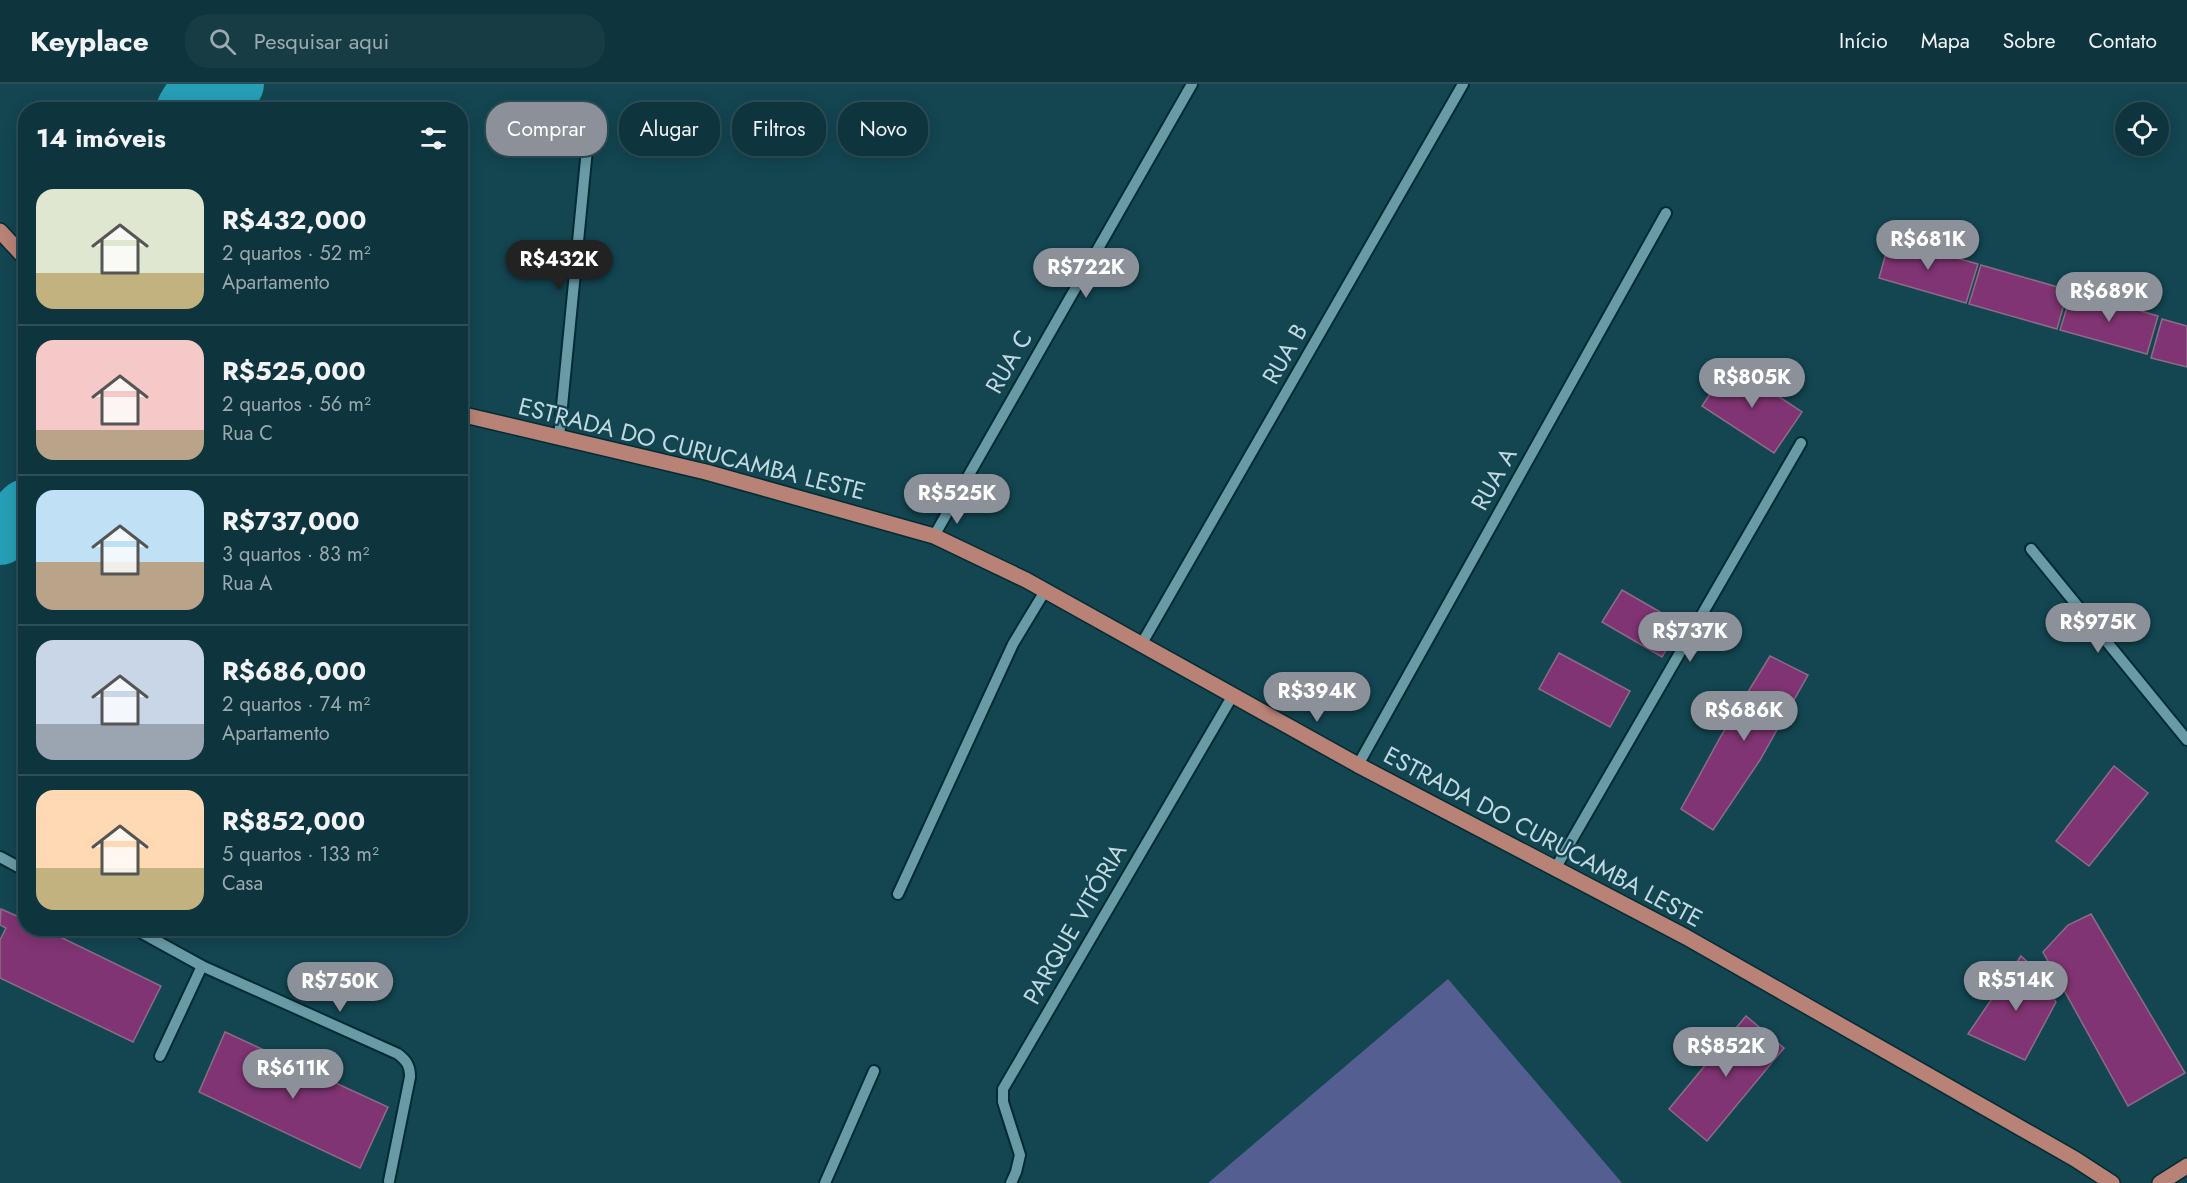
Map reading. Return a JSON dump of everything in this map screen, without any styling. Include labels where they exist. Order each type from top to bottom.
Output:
[{"type":"main road","points":[[0,231],[18,250]]},
{"type":"main road","name":"ESTRADA DO CURUCAMBA LESTE","points":[[468,416],[706,472],[934,536],[1045,591],[1358,765],[1686,937],[2075,1159],[2112,1183]]},
{"type":"main road","points":[[2160,1183],[2187,1166]]},
{"type":"street","name":"RUA C","points":[[934,536],[1192,84]]},
{"type":"street","name":"RUA B","points":[[1141,645],[1463,84]]},
{"type":"street","points":[[559,437],[586,156]]},
{"type":"street","name":"RUA A","points":[[1358,765],[1666,213]]},
{"type":"street","points":[[1555,869],[1801,443]]},
{"type":"street","points":[[2031,549],[2187,740]]},
{"type":"street","points":[[898,894],[1013,644],[1045,591]]},
{"type":"street","name":"PARQUE VITÓRIA","points":[[1011,1183],[1020,1155],[1006,1116],[1003,1089],[1233,695]]},
{"type":"street","points":[[0,857],[18,867]]},
{"type":"street","points":[[148,936],[202,966],[398,1054],[406,1060],[410,1068],[410,1077],[389,1181]]},
{"type":"street","points":[[160,1056],[202,966]]},
{"type":"street","points":[[825,1183],[874,1071]]},
{"type":"shaded area","points":[[1448,979],[1622,1183],[1208,1183]]},
{"type":"building","points":[[1890,239],[1978,264],[1966,303],[1879,278]]},
{"type":"building","points":[[1981,265],[2068,290],[2057,329],[1969,304]]},
{"type":"building","points":[[2072,291],[2158,316],[2147,354],[2060,330]]},
{"type":"building","points":[[2162,319],[2187,326],[2187,367],[2151,358]]},
{"type":"building","points":[[1730,364],[1802,412],[1774,453],[1702,406]]},
{"type":"building","points":[[1622,590],[1681,624],[1662,657],[1602,622]]},
{"type":"building","points":[[1559,653],[1630,691],[1610,727],[1539,689]]},
{"type":"building","points":[[1770,656],[1808,675],[1760,760],[1713,830],[1681,809],[1721,736]]},
{"type":"building","points":[[2114,766],[2148,793],[2089,866],[2056,841]]},
{"type":"building","points":[[1,909],[18,916],[18,936],[58,936],[161,986],[133,1042],[0,978],[0,940],[6,928],[0,925]]},
{"type":"building","points":[[2091,914],[2185,1073],[2128,1106],[2043,952],[2068,925]]},
{"type":"building","points":[[2021,956],[2032,966],[2056,1002],[2025,1060],[1968,1034]]},
{"type":"building","points":[[1746,1016],[1784,1048],[1707,1141],[1669,1109]]},
{"type":"building","points":[[225,1032],[388,1107],[360,1168],[199,1092]]},
{"type":"waterway","points":[[192,102],[234,84]]},
{"type":"waterway","points":[[0,535],[18,517]]}]
